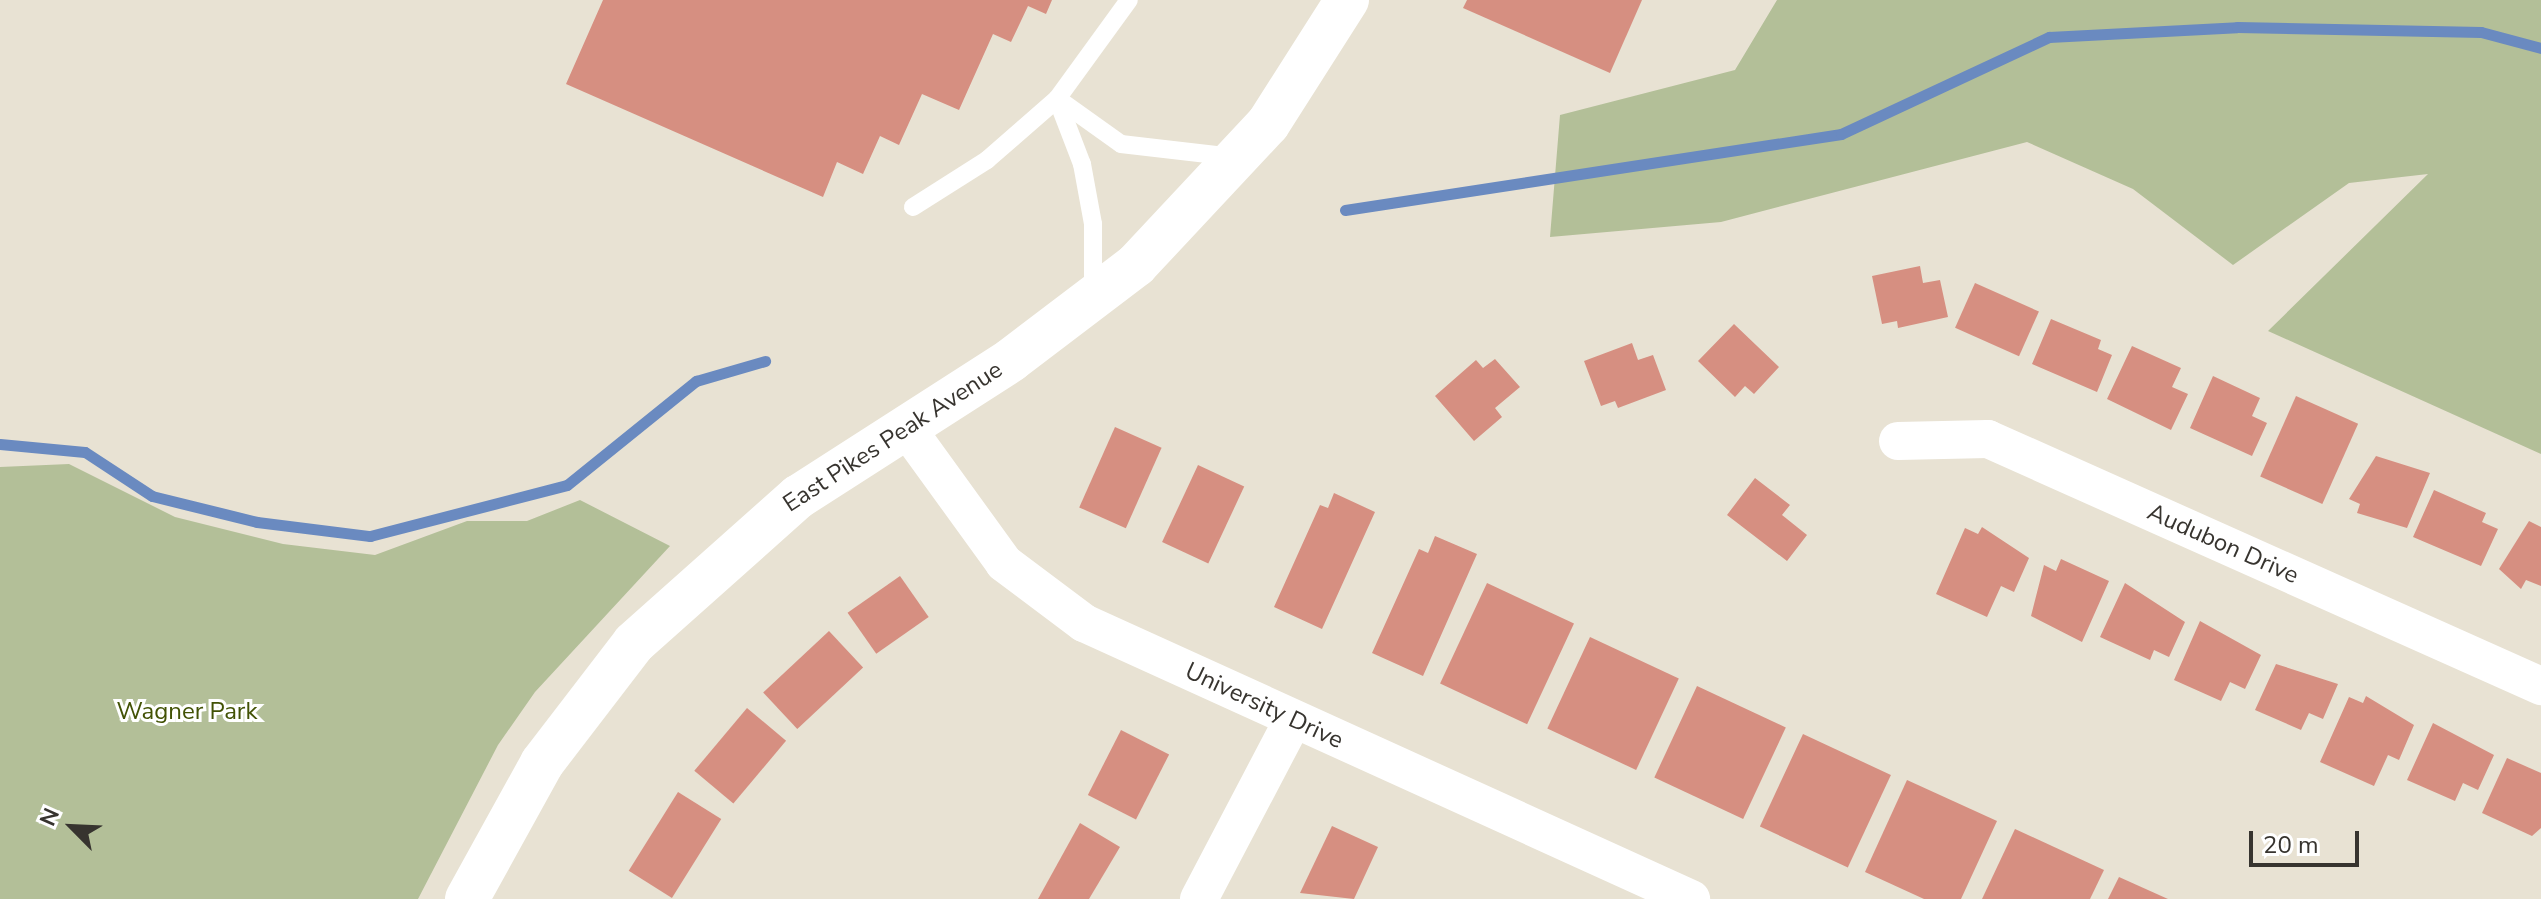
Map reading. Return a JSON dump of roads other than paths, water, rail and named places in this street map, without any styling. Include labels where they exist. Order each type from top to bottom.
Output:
[{"type":"main road","name":"East Pikes Peak Avenue","points":[[467,899],[542,763],[634,643],[761,525],[1093,301],[1240,157],[1347,0]]},
{"type":"street","name":"University Drive","points":[[905,426],[968,519],[1039,595],[1084,623],[1691,899]]},
{"type":"street","name":"Audubon Drive","points":[[1898,441],[1988,439],[2541,686]]},
{"type":"street","points":[[1199,899],[1293,720]]},
{"type":"lane","points":[[913,207],[987,160],[1057,99],[1129,0]]},
{"type":"lane","points":[[1057,99],[1121,144],[1240,157]]},
{"type":"lane","points":[[1057,99],[1085,180],[1093,301]]},
{"type":"waterway","points":[[1345,210],[1841,134],[2049,37],[2237,27],[2481,32],[2541,48]]},
{"type":"waterway","points":[[0,444],[85,452],[152,496],[257,522],[370,536],[567,485],[696,381],[765,361]]},
{"type":"park label","name":"Wagner Park","points":[[187,712]]}]
